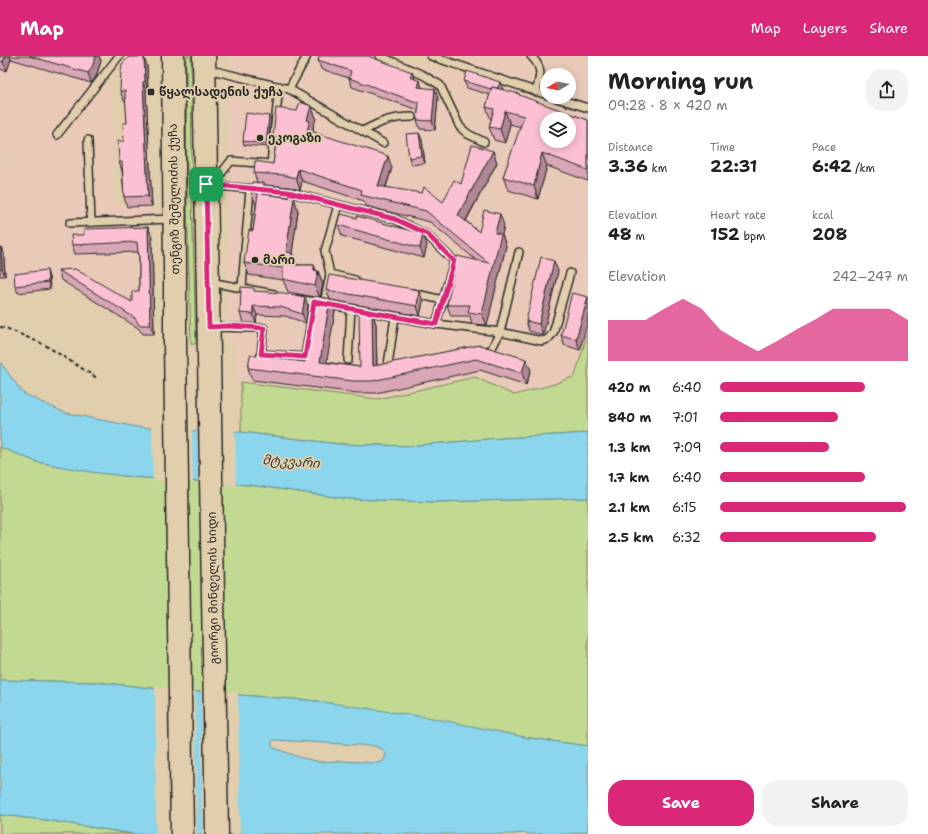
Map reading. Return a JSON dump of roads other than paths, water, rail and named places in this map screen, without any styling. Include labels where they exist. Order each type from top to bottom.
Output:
[{"type":"main road","name":"თენგიზ შეშელიძის ქუჩა","points":[[173,56],[175,343],[182,834]]},
{"type":"main road","points":[[205,62],[209,185],[209,334]]},
{"type":"main road","name":"გიორგი მინდელის ხიდი","points":[[209,334],[217,834]]},
{"type":"lane","points":[[57,135],[119,56]]},
{"type":"lane","points":[[290,89],[307,56]]},
{"type":"lane","points":[[380,56],[423,75],[440,85],[460,127],[468,134],[484,142]]},
{"type":"lane","points":[[431,56],[540,93]]},
{"type":"lane","points":[[531,56],[539,66],[540,73],[536,92]]},
{"type":"lane","points":[[205,62],[290,89],[383,143]]},
{"type":"lane","points":[[209,185],[231,161],[271,164],[279,86]]},
{"type":"lane","points":[[575,104],[588,108]]},
{"type":"lane","points":[[363,132],[376,124],[398,117],[412,117]]},
{"type":"lane","points":[[88,140],[91,222]]},
{"type":"lane","points":[[209,185],[288,192],[395,219],[427,234],[454,261],[436,324]]},
{"type":"lane","points":[[242,287],[250,189]]},
{"type":"lane","points":[[324,304],[330,274],[325,251],[338,205]]},
{"type":"lane","points":[[70,223],[175,219]]},
{"type":"lane","points":[[476,353],[491,350],[500,332],[519,252]]},
{"type":"lane","points":[[293,298],[436,324],[500,332],[542,341],[548,339],[553,333],[570,273]]},
{"type":"lane","points":[[330,274],[360,281]]},
{"type":"lane","points":[[208,281],[278,295]]},
{"type":"lane","points":[[405,292],[443,300]]},
{"type":"lane","points":[[209,334],[228,326],[264,328],[261,354],[305,357],[314,302]]},
{"type":"lane","points":[[348,360],[351,309]]},
{"type":"lane","points":[[395,317],[388,371],[395,369]]},
{"type":"water","name":"მტკვარი","points":[[0,362],[23,393],[41,402],[66,413],[137,427],[193,431],[241,432],[339,444],[409,446],[488,439],[588,433],[588,498],[435,502],[350,499],[250,485],[132,477],[91,472],[37,462],[0,447]]},
{"type":"water","points":[[0,680],[95,682],[151,688],[317,701],[432,718],[529,738],[588,746],[588,831],[569,834],[134,834],[46,820],[0,815]],"holes":[[[276,740],[375,746],[382,749],[386,754],[384,760],[379,763],[341,761],[321,762],[302,758],[274,748],[271,743]]]},
{"type":"place","name":"წყალსადენის ქუჩა","points":[[151,92]]},
{"type":"place","name":"ეკოგაზი","points":[[260,138]]},
{"type":"place","name":"მარი","points":[[255,260]]}]
